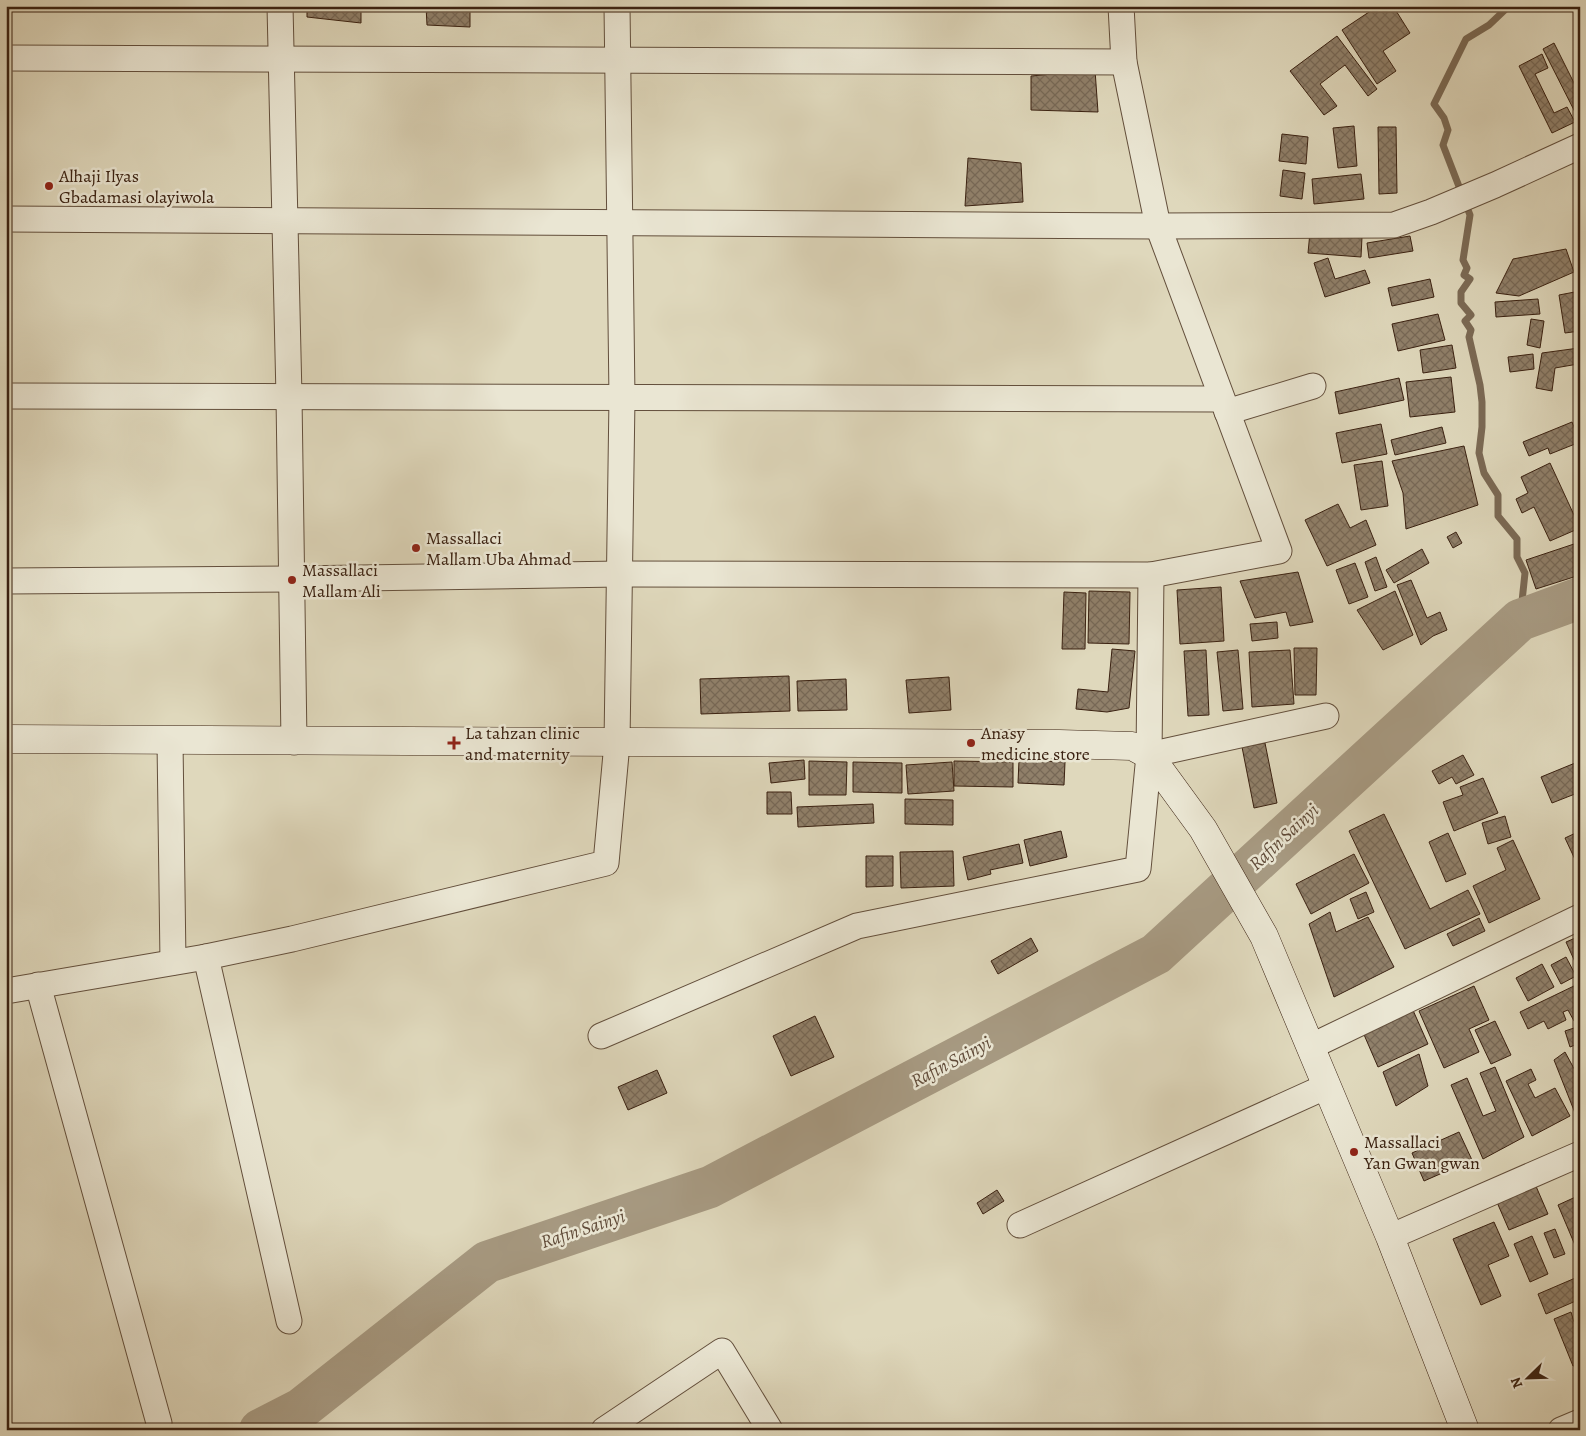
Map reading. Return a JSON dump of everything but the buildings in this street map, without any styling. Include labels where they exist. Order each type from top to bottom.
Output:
[{"type":"street","points":[[280,6],[289,397],[294,742]]},
{"type":"street","points":[[6,991],[206,957],[292,939],[606,863],[617,743],[620,574],[622,398],[617,6]]},
{"type":"street","points":[[6,581],[620,574],[1151,575],[1279,551],[1158,226],[1124,62],[1122,6]]},
{"type":"street","points":[[6,58],[1124,62]]},
{"type":"street","points":[[6,219],[1158,226],[1394,225],[1432,212],[1495,186],[1580,146]]},
{"type":"street","points":[[6,396],[622,398],[1224,406],[1313,386]]},
{"type":"street","points":[[601,1036],[857,926],[1138,868],[1149,755],[1151,575]]},
{"type":"street","points":[[1149,755],[1326,716]]},
{"type":"street","points":[[6,739],[294,742],[1060,744],[1132,746],[1149,755],[1203,829],[1264,936],[1390,1236],[1465,1430]]},
{"type":"street","points":[[170,741],[173,962]]},
{"type":"street","points":[[1310,1047],[1580,916]]},
{"type":"street","points":[[206,957],[289,1321]]},
{"type":"street","points":[[38,986],[159,1423]]},
{"type":"street","points":[[1020,1225],[1327,1086]]},
{"type":"street","points":[[1390,1236],[1580,1154]]},
{"type":"street","points":[[604,1430],[722,1351],[770,1430]]},
{"type":"street","points":[[1562,1430],[1580,1422]]},
{"type":"waterway","points":[[1509,6],[1489,25],[1466,39],[1434,104],[1444,118],[1448,130],[1443,145],[1470,215],[1463,260],[1467,268],[1464,275],[1470,279],[1461,292],[1461,303],[1471,315],[1465,321],[1471,330],[1469,337],[1480,385],[1482,427],[1479,453],[1484,473],[1498,495],[1498,516],[1517,539],[1517,557],[1525,573],[1520,620]]},
{"type":"waterway","name":"Rafin Sainyi","points":[[260,1430],[301,1409],[487,1262],[710,1187],[1156,954],[1520,620],[1580,598]]},
{"type":"place","name":"Alhaji Ilyas Gbadamasi olayiwola","points":[[49,186]]},
{"type":"place","name":"Massallaci Mallam Uba Ahmad","points":[[416,548]]},
{"type":"place","name":"Massallaci Mallam Ali","points":[[292,580]]},
{"type":"place","name":"La tahzan clinic and maternity","points":[[454,743]]},
{"type":"place","name":"Anasy medicine store","points":[[971,743]]},
{"type":"place","name":"Massallaci Yan Gwan gwan","points":[[1354,1152]]}]
